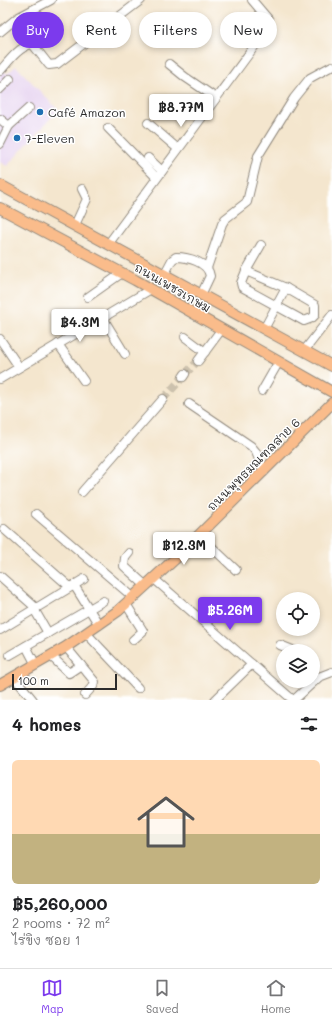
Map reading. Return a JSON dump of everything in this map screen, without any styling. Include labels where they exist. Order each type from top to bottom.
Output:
[{"type":"main road","name":"ถนนเพชรเกษม","points":[[0,185],[304,351],[331,363]]},
{"type":"main road","name":"ถนนเพชรเกษม","points":[[0,208],[122,273],[278,363],[332,392]]},
{"type":"main road","name":"ถนนพุทธมณฑลสาย 6","points":[[0,685],[52,656],[87,634],[130,601],[264,472],[332,403]]},
{"type":"street","points":[[0,32],[17,18],[51,0]]},
{"type":"street","points":[[0,71],[18,52],[31,44],[46,63],[49,65],[57,64],[141,0]]},
{"type":"street","points":[[109,244],[156,178],[268,28],[269,20],[252,0]]},
{"type":"street","points":[[169,64],[216,98]]},
{"type":"street","points":[[201,295],[210,276],[207,268],[222,224],[225,219],[246,202],[258,156],[304,84],[317,74],[332,66]]},
{"type":"street","points":[[0,89],[10,79]]},
{"type":"street","points":[[0,144],[9,126],[29,108]]},
{"type":"street","points":[[0,119],[9,126]]},
{"type":"street","points":[[148,123],[178,149]]},
{"type":"street","points":[[108,128],[156,178]]},
{"type":"street","points":[[148,158],[162,171]]},
{"type":"street","points":[[75,225],[87,199],[82,189]]},
{"type":"street","points":[[246,271],[286,288],[315,305],[315,315],[304,321],[275,307],[242,287],[242,280],[246,271],[261,245]]},
{"type":"street","points":[[164,275],[172,260],[176,257],[189,258],[207,268]]},
{"type":"street","points":[[88,296],[122,273]]},
{"type":"street","points":[[264,329],[286,288]]},
{"type":"street","points":[[0,379],[150,289]]},
{"type":"street","points":[[304,351],[332,315]]},
{"type":"street","points":[[103,318],[125,354]]},
{"type":"street","points":[[198,361],[221,330]]},
{"type":"street","points":[[184,337],[205,352]]},
{"type":"street","points":[[0,339],[19,367]]},
{"type":"street","points":[[58,344],[84,381]]},
{"type":"street","points":[[262,391],[278,363]]},
{"type":"street","points":[[82,492],[163,399]]},
{"type":"street","points":[[189,404],[251,446],[256,452],[264,472]]},
{"type":"street","points":[[36,514],[130,601],[143,631],[132,640]]},
{"type":"street","points":[[4,529],[72,586],[90,608],[100,625]]},
{"type":"street","points":[[199,535],[236,570]]},
{"type":"street","points":[[129,553],[125,558],[124,566],[149,582],[252,664],[294,700],[307,688]]},
{"type":"street","points":[[0,576],[35,609],[48,633]]},
{"type":"street","points":[[0,630],[84,579]]},
{"type":"street","points":[[10,655],[103,601]]},
{"type":"street","points":[[87,634],[138,688]]},
{"type":"street","points":[[26,646],[36,665]]},
{"type":"street","points":[[66,647],[95,682],[85,695]]},
{"type":"street","points":[[52,656],[69,673],[81,665]]},
{"type":"street","points":[[215,700],[252,664]]},
{"type":"street","points":[[320,678],[332,672]]},
{"type":"street","points":[[14,677],[33,700]]},
{"type":"shaded area","points":[[16,66],[58,110],[7,166],[0,162],[0,71],[2,69],[7,74]]},
{"type":"tunnel","points":[[185,374],[198,361]]},
{"type":"tunnel","points":[[163,399],[183,377]]},
{"type":"place","name":"Café Amazon","points":[[40,112]]},
{"type":"place","name":"7-Eleven","points":[[17,138]]}]
